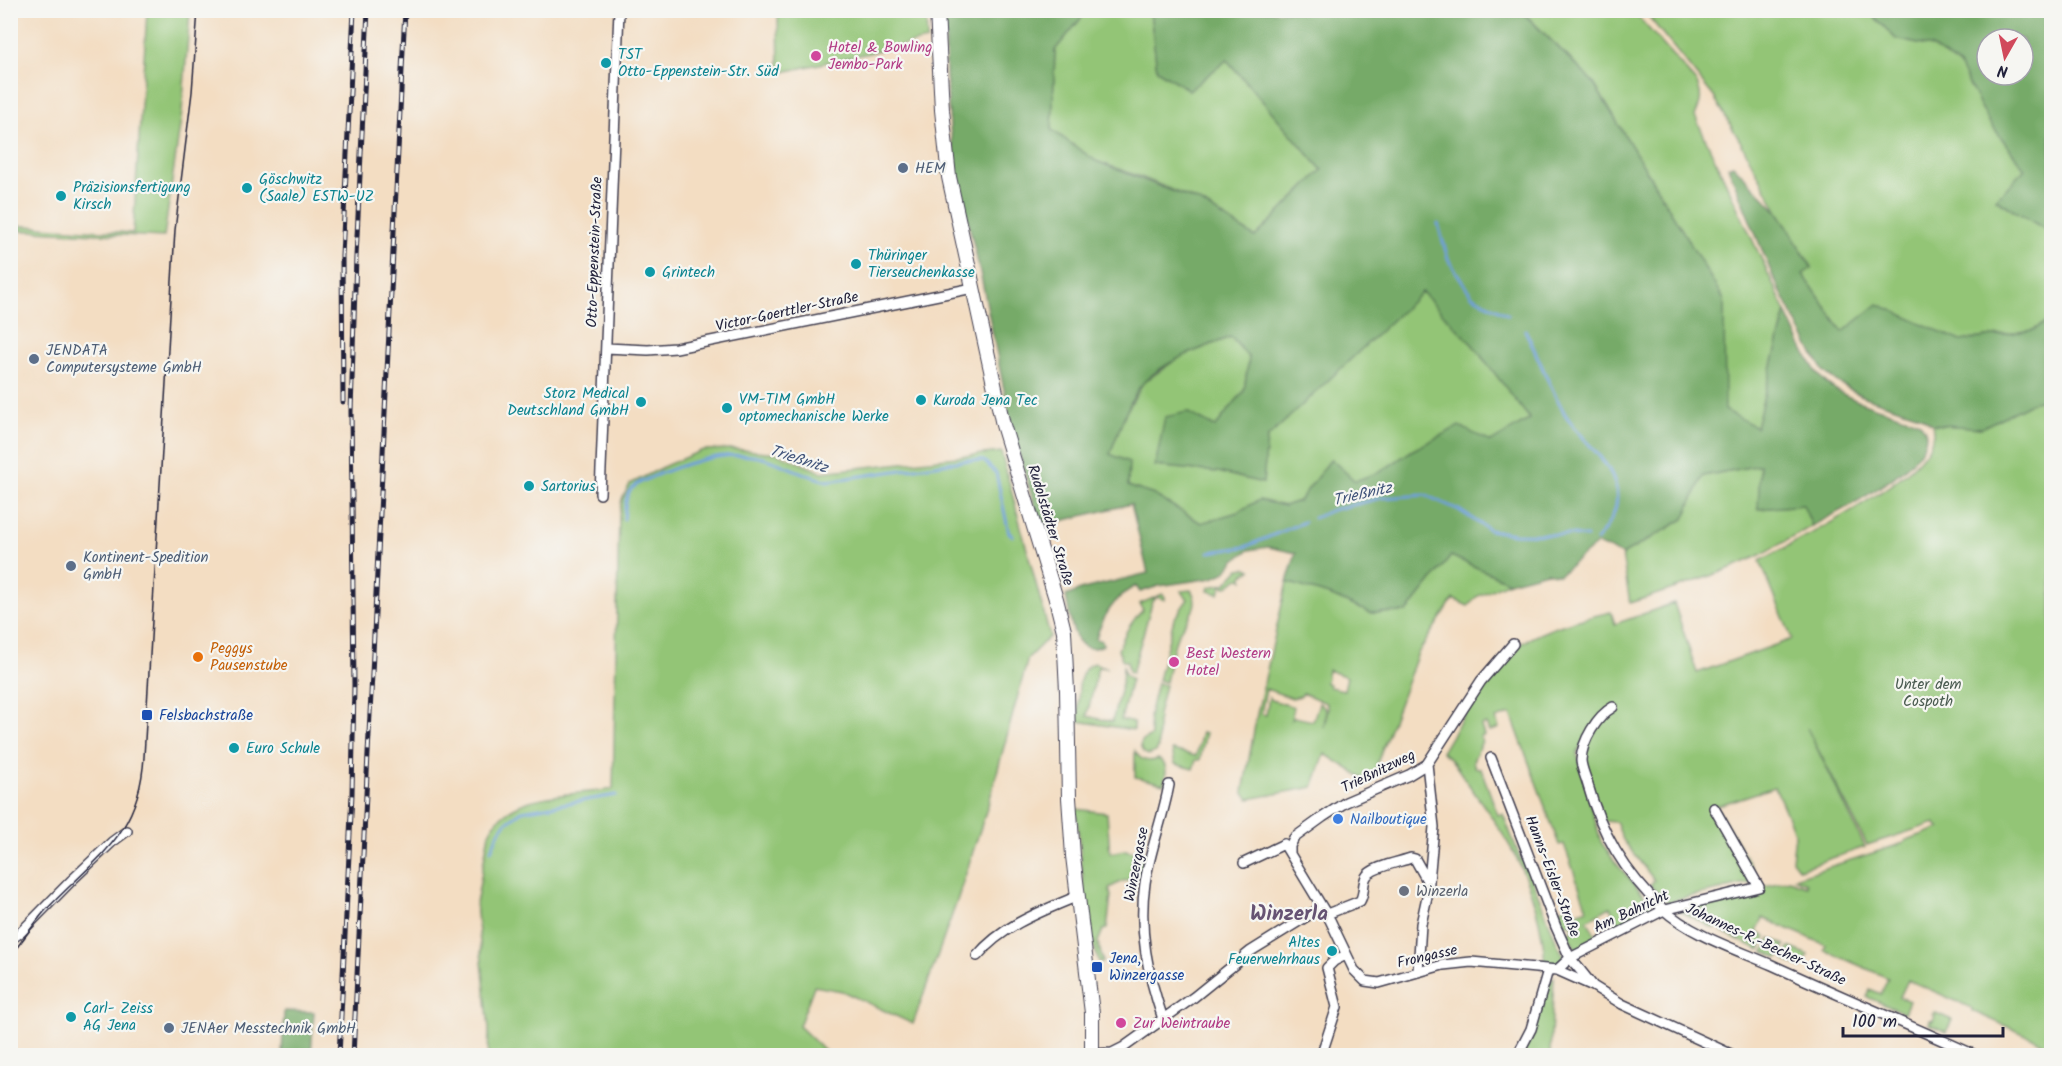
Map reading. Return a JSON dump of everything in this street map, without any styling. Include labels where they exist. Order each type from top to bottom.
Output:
[{"type":"street","name":"Otto-Eppenstein-Straße","points":[[600,494],[619,10]]},
{"type":"street","name":"Rudolstädter Straße","points":[[938,10],[942,110],[949,177],[1003,424],[1064,631],[1069,798],[1093,1021],[1092,1055]]},
{"type":"street","name":"Victor-Goerttler-Straße","points":[[606,348],[648,350],[676,348],[973,288]]},
{"type":"street","name":"Trießnitzweg","points":[[1290,854],[1289,848],[1294,838],[1323,817],[1346,802],[1409,775],[1427,764],[1481,681],[1513,644]]},
{"type":"street","name":"Johannes-R.-Becher-Straße","points":[[1613,707],[1599,718],[1584,747],[1581,761],[1606,838],[1638,881],[1664,909],[1682,923],[1732,948],[1977,1056]]},
{"type":"street","name":"Hanns-Eisler-Straße","points":[[1491,758],[1570,958],[1593,986],[1657,1022],[1735,1056]]},
{"type":"street","points":[[1418,972],[1434,822],[1427,764]]},
{"type":"street","name":"Winzergasse","points":[[1163,1019],[1148,969],[1142,917],[1148,871],[1169,785]]},
{"type":"street","name":"Am Bahricht","points":[[1570,958],[1664,909],[1759,887],[1714,808]]},
{"type":"street","points":[[10,940],[21,932],[112,842],[127,831]]},
{"type":"street","points":[[1244,863],[1284,844],[1324,910]]},
{"type":"street","points":[[1092,1055],[1112,1053],[1135,1040],[1201,992],[1245,955],[1324,910],[1360,901],[1363,896],[1365,878],[1371,871],[1411,858],[1415,859],[1429,884]]},
{"type":"street","points":[[977,956],[988,943],[1006,929],[1078,896]]},
{"type":"street","name":"Frongasse","points":[[1324,910],[1346,956],[1359,977],[1369,983],[1378,983],[1443,965],[1472,962],[1552,970],[1593,986]]},
{"type":"street","points":[[1321,1056],[1338,1007],[1327,968],[1334,961],[1346,956]]},
{"type":"street","points":[[1517,1056],[1531,1029],[1552,970],[1570,958]]},
{"type":"green space","points":[[1521,10],[1633,11],[1696,82],[1700,91],[1700,99],[1695,116],[1786,312],[1756,427],[1724,410],[1724,300],[1593,82]]},
{"type":"green space","points":[[147,11],[190,11],[182,112],[164,237],[11,230],[11,225],[133,233]]},
{"type":"green space","name":"Hotel & Bowling Jembo-Park","points":[[778,11],[926,11],[927,40],[779,73]]},
{"type":"green space","points":[[945,11],[1087,11],[1055,50],[1052,130],[1096,161],[1200,202],[1255,237],[1322,170],[1227,60],[1189,90],[1157,70],[1150,11],[1521,11],[1593,82],[1724,300],[1725,410],[1756,427],[1786,312],[1808,359],[1818,374],[1850,398],[1918,421],[1926,434],[1921,450],[1908,466],[1888,481],[1812,526],[1803,505],[1758,509],[1760,465],[1703,476],[1684,519],[1622,555],[1597,544],[1559,575],[1547,572],[1509,582],[1451,556],[1407,612],[1370,613],[1332,596],[1287,582],[1296,553],[1268,547],[1249,550],[1235,560],[1224,573],[1213,578],[1159,586],[1140,592],[1136,586],[1128,590],[1110,608],[1102,623],[1096,639],[1102,641],[1103,645],[1093,648],[1085,647],[1074,633],[1066,596],[1083,589],[1148,573],[1131,504],[1041,526],[1013,434],[958,177],[950,128]],"holes":[[[1422,292],[1472,344],[1530,419],[1491,442],[1459,426],[1413,450],[1380,472],[1355,481],[1331,459],[1299,501],[1284,506],[1259,500],[1238,512],[1201,523],[1154,495],[1128,486],[1129,462],[1110,454],[1129,406],[1144,382],[1174,361],[1231,337],[1249,358],[1244,391],[1215,427],[1187,412],[1165,417],[1155,466],[1218,472],[1263,483],[1267,438]]]},
{"type":"green space","points":[[1087,11],[1150,11],[1157,70],[1189,90],[1227,60],[1322,170],[1255,237],[1200,202],[1096,161],[1052,130],[1055,50]]},
{"type":"green space","points":[[1644,11],[1869,11],[1896,39],[1932,47],[1959,65],[1988,120],[2025,169],[1996,199],[2051,233],[2051,320],[2033,330],[1961,341],[1878,304],[1843,332],[1803,274],[1812,267],[1778,212],[1714,97]]},
{"type":"green space","points":[[1869,11],[2051,11],[2051,233],[1996,199],[2025,169],[1988,120],[1959,65],[1932,47],[1896,39]]},
{"type":"green space","points":[[1733,165],[1778,212],[1812,268],[1803,274],[1843,332],[1878,304],[1961,341],[2033,330],[2051,320],[2051,399],[2033,402],[1981,428],[1932,424],[1919,415],[1864,397],[1824,372],[1774,279],[1728,167]]},
{"type":"green space","points":[[1422,292],[1472,344],[1531,419],[1491,443],[1413,450],[1380,472],[1355,481],[1331,459],[1299,501],[1284,506],[1259,500],[1238,512],[1201,523],[1154,495],[1128,486],[1110,454],[1125,414],[1143,383],[1180,357],[1231,337],[1249,358],[1244,391],[1215,427],[1187,412],[1155,466],[1218,472],[1263,483],[1267,438]]},
{"type":"green space","name":"Unter dem Cospoth","points":[[2051,399],[2052,1042],[2050,1041],[2044,1055],[2037,1055],[2042,1042],[1908,980],[1900,997],[1909,1001],[1904,1013],[1867,997],[1870,989],[1881,994],[1888,978],[1824,950],[1826,945],[1763,918],[1757,932],[1766,937],[1760,950],[1722,932],[1725,926],[1718,923],[1715,929],[1676,909],[1789,880],[1806,886],[1806,883],[1794,878],[1904,843],[1940,828],[1935,823],[1867,845],[1807,728],[1865,847],[1799,869],[1792,860],[1795,834],[1775,787],[1716,806],[1760,881],[1669,903],[1650,885],[1654,880],[1623,840],[1616,822],[1603,821],[1583,760],[1586,736],[1577,754],[1601,842],[1615,862],[1655,908],[1612,931],[1610,927],[1617,921],[1610,907],[1587,920],[1595,934],[1602,931],[1604,937],[1577,951],[1567,933],[1573,930],[1570,923],[1564,925],[1557,910],[1568,906],[1571,915],[1587,909],[1564,844],[1559,845],[1511,714],[1496,719],[1499,728],[1489,732],[1486,724],[1481,726],[1484,735],[1480,737],[1482,741],[1473,761],[1475,767],[1481,769],[1498,815],[1503,814],[1564,956],[1559,966],[1545,965],[1539,921],[1519,862],[1486,809],[1450,758],[1442,752],[1477,694],[1499,664],[1520,644],[1564,624],[1611,612],[1615,624],[1674,603],[1697,673],[1792,639],[1760,561],[1855,509],[1904,475],[1921,458],[1931,442],[1932,424],[1981,428],[2033,402]]},
{"type":"green space","points":[[734,449],[777,453],[821,472],[1001,452],[1050,636],[1028,658],[989,802],[913,1024],[842,991],[814,986],[799,1026],[829,1055],[488,1055],[489,1029],[476,904],[489,833],[499,819],[512,809],[527,802],[613,789],[619,515],[622,499],[630,484],[667,465],[703,450]]},
{"type":"green space","points":[[1760,465],[1759,509],[1803,505],[1812,526],[1741,564],[1630,603],[1622,555],[1684,519],[1703,476]]},
{"type":"green space","points":[[1451,556],[1509,582],[1476,597],[1468,606],[1453,599],[1418,653],[1371,780],[1366,780],[1325,754],[1313,787],[1249,799],[1243,792],[1257,714],[1287,582],[1332,596],[1370,613],[1407,612]],"holes":[[[1328,670],[1347,677],[1344,690],[1329,687],[1326,683]],[[1266,689],[1292,698],[1301,696],[1303,693],[1326,703],[1328,709],[1324,727],[1326,709],[1319,703],[1313,721],[1294,717],[1291,720],[1294,707],[1269,697],[1266,715],[1261,714]]]},
{"type":"green space","points":[[1239,569],[1251,570],[1243,575],[1243,580],[1238,578],[1227,587],[1221,586],[1219,594],[1208,591],[1209,587],[1225,584]]},
{"type":"green space","points":[[1191,590],[1195,603],[1193,609],[1176,639],[1166,682],[1158,680],[1174,619],[1188,599],[1181,591]]},
{"type":"green space","points":[[1163,594],[1165,600],[1157,597],[1152,603],[1132,673],[1129,672],[1127,661],[1123,661],[1118,650],[1120,644],[1131,624],[1143,610],[1139,604]]},
{"type":"green space","points":[[1094,663],[1107,668],[1098,667],[1087,716],[1112,722],[1122,683],[1123,665],[1125,675],[1131,679],[1121,720],[1134,723],[1134,730],[1078,721],[1080,680],[1087,667]]},
{"type":"green space","points":[[1157,683],[1165,685],[1158,715],[1158,748],[1156,752],[1148,755],[1140,746],[1142,741],[1151,736],[1149,716]]},
{"type":"green space","points":[[1202,732],[1206,733],[1200,760],[1196,760],[1193,769],[1175,764],[1172,750],[1196,756]]},
{"type":"green space","points":[[1135,751],[1145,760],[1158,759],[1164,764],[1166,770],[1164,784],[1135,777]]},
{"type":"green space","points":[[1076,809],[1107,813],[1110,853],[1125,850],[1144,854],[1139,879],[1123,881],[1109,888],[1111,896],[1107,929],[1103,930],[1098,942],[1103,962],[1099,962],[1088,929]]},
{"type":"green space","points":[[1770,938],[1785,945],[1779,958],[1764,952]]},
{"type":"green space","points":[[1789,947],[1808,955],[1802,968],[1784,960]]},
{"type":"green space","points":[[1554,977],[1550,1055],[1521,1056],[1531,1037],[1544,992]]},
{"type":"green space","points":[[284,1011],[314,1012],[311,1055],[282,1055]]},
{"type":"green space","points":[[1934,1012],[1952,1020],[1946,1032],[1929,1024],[1930,1020],[1933,1021]]},
{"type":"waterway","name":"Trießnitz","points":[[1438,224],[1448,259],[1472,296],[1508,315]]},
{"type":"waterway","name":"Trießnitz","points":[[1525,330],[1565,414],[1600,456],[1613,479],[1617,491],[1615,510],[1596,541]]},
{"type":"waterway","name":"Trießnitz","points":[[624,519],[628,495],[636,485],[677,467],[704,459],[732,455],[759,457],[828,481],[969,460],[984,461],[996,473],[1009,533],[1013,536]]},
{"type":"waterway","name":"Trießnitz","points":[[1314,518],[1332,510],[1381,498],[1425,495],[1459,510],[1489,530],[1514,534],[1587,537]]},
{"type":"waterway","name":"Trießnitz","points":[[1209,552],[1245,547],[1304,522]]},
{"type":"waterway","name":"Trießnitz","points":[[491,850],[500,830],[522,811],[616,795]]},
{"type":"tram line","points":[[10,956],[44,912],[111,845],[133,808],[140,785],[144,757],[175,230],[192,92],[198,10]]},
{"type":"railway","points":[[343,402],[342,256],[354,10]]},
{"type":"railway","points":[[339,1056],[352,794],[354,685],[351,411],[368,10]]},
{"type":"railway","points":[[353,1056],[405,10]]},
{"type":"place","name":"Hotel & Bowling Jembo-Park","points":[[816,56]]},
{"type":"place","name":"TST Otto-Eppenstein-Str. Süd","points":[[606,63]]},
{"type":"place","name":"HEM","points":[[903,168]]},
{"type":"place","name":"Göschwitz (Saale) ESTW-UZ","points":[[247,188]]},
{"type":"place","name":"Präzisionsfertigung Kirsch","points":[[61,196]]},
{"type":"place","name":"Thüringer Tierseuchenkasse","points":[[856,264]]},
{"type":"place","name":"Grintech","points":[[650,272]]},
{"type":"place","name":"JENDATA Computersysteme GmbH","points":[[34,359]]},
{"type":"place","name":"Kuroda Jena Tec","points":[[921,400]]},
{"type":"place","name":"Storz Medical Deutschland GmbH","points":[[641,402]]},
{"type":"place","name":"VM-TIM GmbH optomechanische Werke","points":[[727,408]]},
{"type":"place","name":"Sartorius","points":[[529,486]]},
{"type":"place","name":"Kontinent-Spedition GmbH","points":[[71,566]]},
{"type":"place","name":"Peggys Pausenstube","points":[[198,657]]},
{"type":"place","name":"Best Western Hotel","points":[[1174,662]]},
{"type":"place","name":"Felsbachstraße","points":[[147,715]]},
{"type":"place","name":"Euro Schule","points":[[234,748]]},
{"type":"place","name":"Nailboutique","points":[[1338,819]]},
{"type":"place","name":"Winzerla","points":[[1404,891]]},
{"type":"place","name":"Altes Feuerwehrhaus","points":[[1332,951]]},
{"type":"place","name":"Jena, Winzergasse","points":[[1097,967]]},
{"type":"place","name":"Carl- Zeiss AG Jena","points":[[71,1017]]},
{"type":"place","name":"Zur Weintraube","points":[[1121,1023]]},
{"type":"place","name":"JENAer Messtechnik GmbH","points":[[169,1028]]},
{"type":"district","name":"Winzerla","points":[[1289,913]]}]
